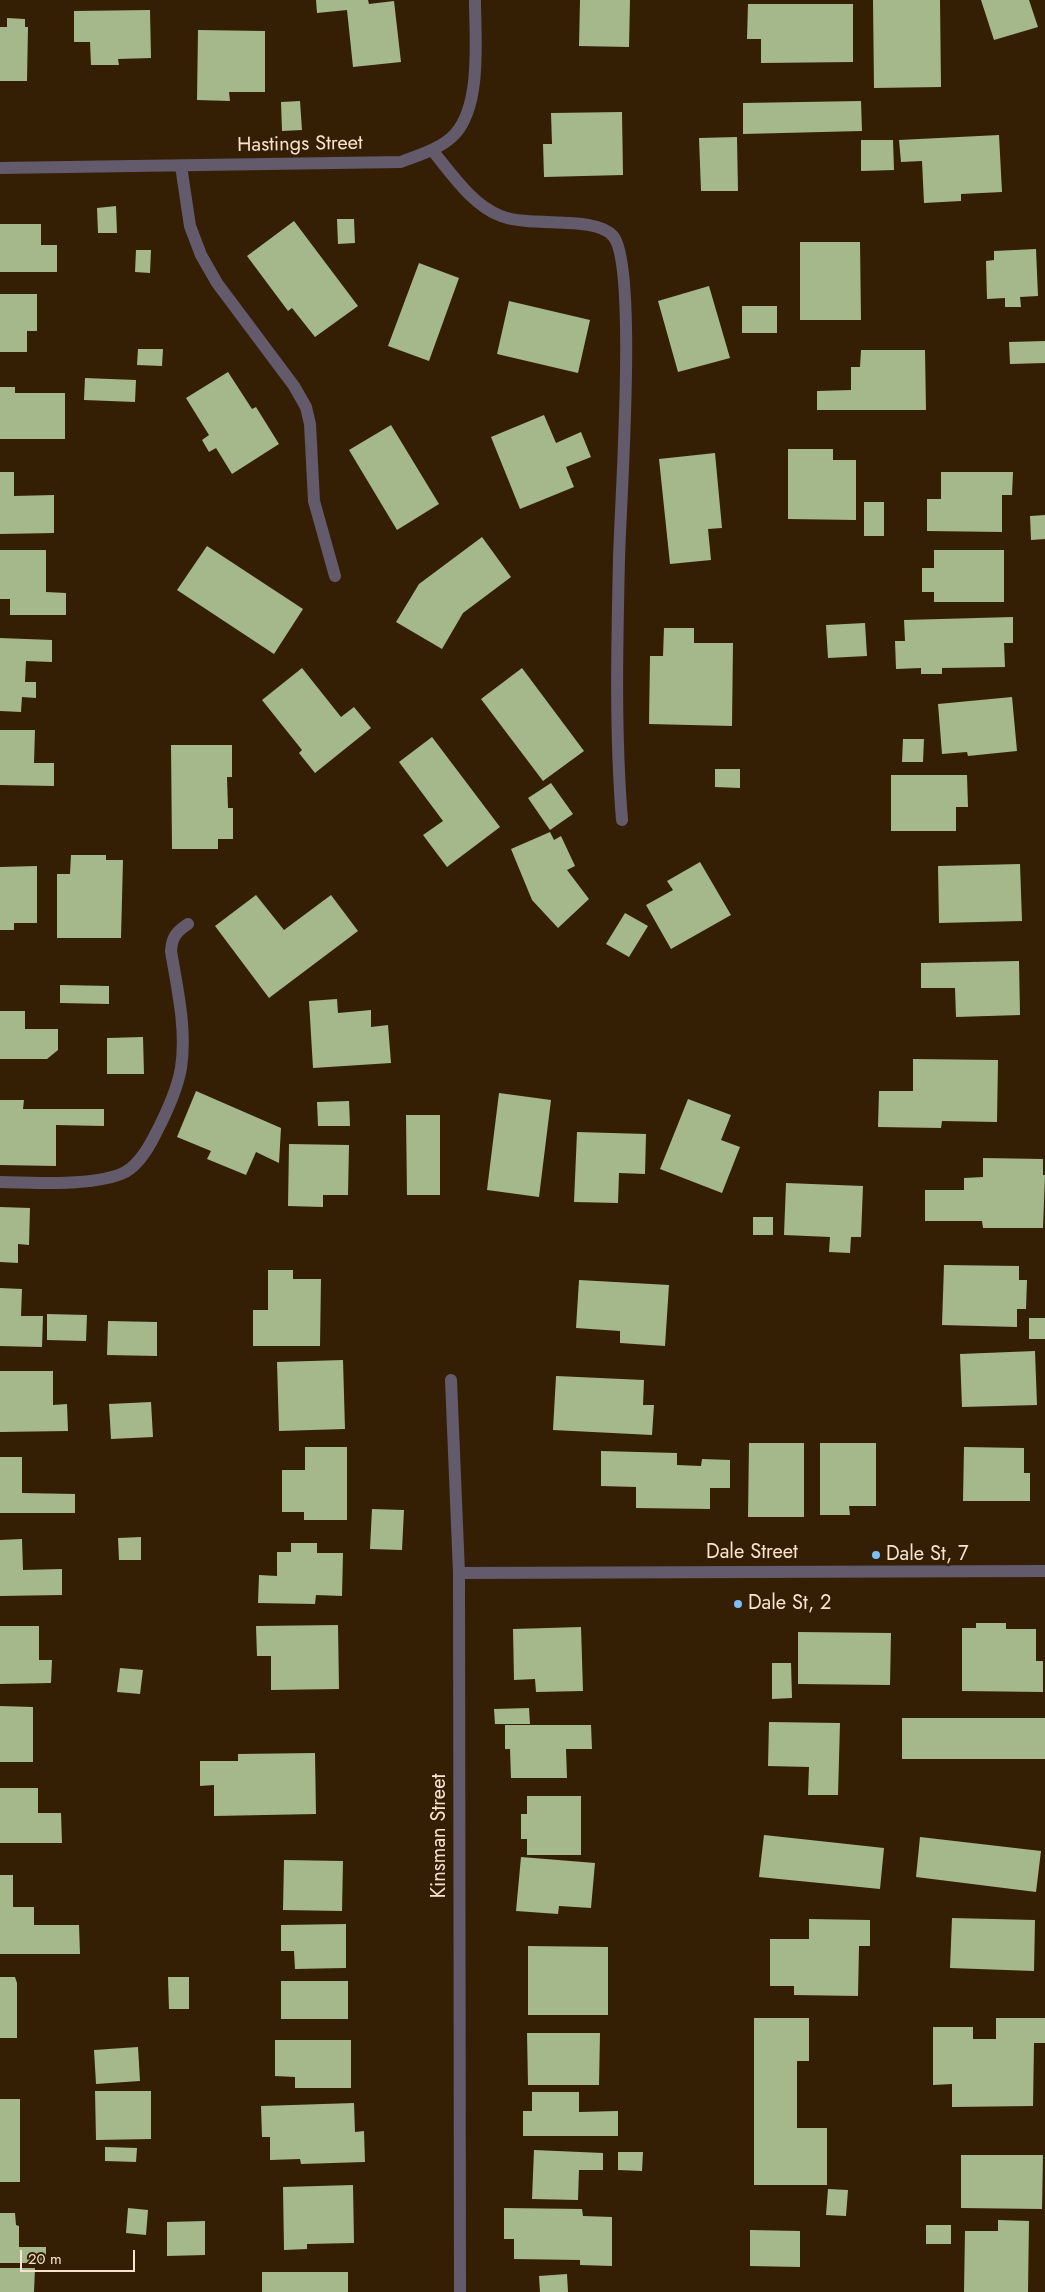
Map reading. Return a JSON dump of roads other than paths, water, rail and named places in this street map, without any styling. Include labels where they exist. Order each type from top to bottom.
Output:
[{"type":"street","name":"Hastings Street","points":[[0,168],[401,162],[432,150],[455,133],[468,109],[476,66],[475,0]]},
{"type":"street","points":[[432,150],[459,182],[489,210],[514,220],[534,223],[596,225],[613,235],[620,249],[626,319],[619,559],[617,756],[622,820]]},
{"type":"street","points":[[181,166],[190,226],[201,255],[217,283],[294,386],[306,407],[310,424],[314,500],[335,576]]},
{"type":"street","points":[[0,1182],[68,1182],[111,1178],[124,1173],[149,1148],[167,1113],[181,1068],[182,1022],[171,951],[172,939],[178,930],[188,924]]},
{"type":"street","name":"Kinsman Street","points":[[451,1380],[459,1573],[460,2292]]},
{"type":"street","name":"Dale Street","points":[[459,1573],[1045,1571]]},
{"type":"place","name":"Dale St, 7","points":[[876,1555]]},
{"type":"place","name":"Dale St, 2","points":[[738,1604]]}]
